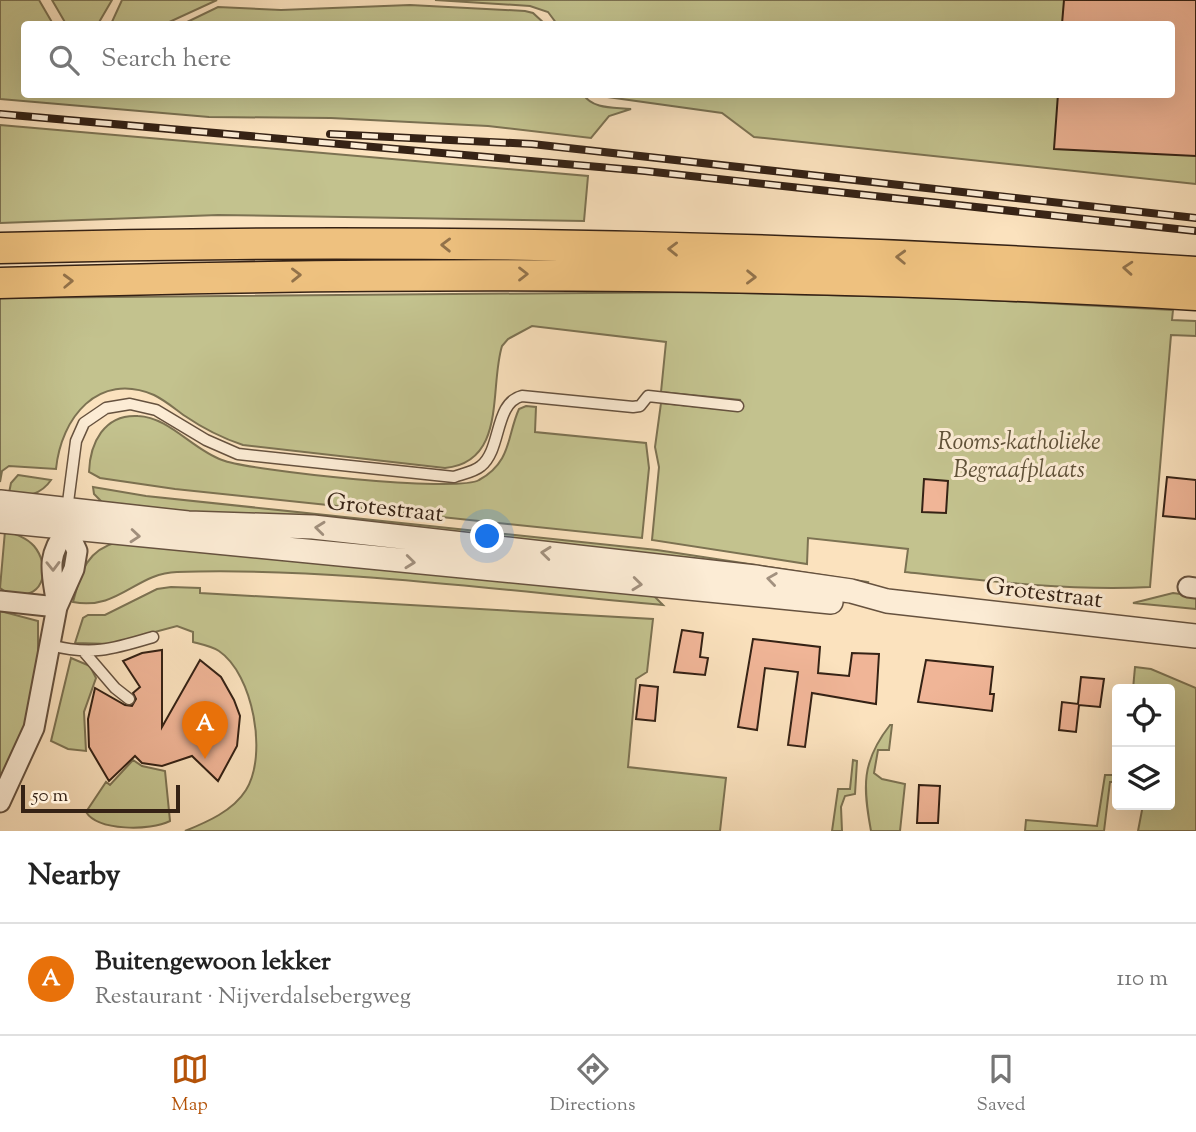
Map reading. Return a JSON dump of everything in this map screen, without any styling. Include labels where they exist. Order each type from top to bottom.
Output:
[{"type":"main road","points":[[0,248],[289,241],[732,250],[1196,272]]},
{"type":"main road","points":[[0,283],[321,275],[635,274],[875,280],[1196,295]]},
{"type":"street","name":"Grotestraat","points":[[0,502],[67,520]]},
{"type":"street","name":"Grotestraat","points":[[0,522],[67,520],[847,604],[887,601],[1196,636]]},
{"type":"street","points":[[0,802],[34,728],[57,607],[74,569],[77,551],[67,520]]},
{"type":"street","points":[[0,601],[57,607]]},
{"type":"lane","points":[[67,520],[76,441],[84,424],[106,408],[130,404],[156,410],[206,440],[238,454],[359,469],[454,477],[480,467],[491,453],[506,408],[511,401],[522,396],[633,407],[640,406],[648,396],[738,406]]},
{"type":"lane","points":[[50,645],[85,653],[121,647],[153,637]]},
{"type":"lane","points":[[85,653],[114,688],[129,699]]},
{"type":"green space","points":[[0,0],[39,0],[51,21],[21,21],[21,98],[586,98],[598,105],[631,109],[609,116],[591,138],[488,126],[331,118],[209,117],[0,99]]},
{"type":"green space","points":[[52,0],[112,0],[100,21],[64,21]]},
{"type":"green space","points":[[122,0],[217,0],[172,21],[112,21]]},
{"type":"green space","points":[[435,0],[1196,0],[1196,184],[754,137],[722,113],[614,98],[1175,98],[1175,21],[555,21],[548,12],[530,6]]},
{"type":"green space","points":[[410,5],[525,11],[533,13],[542,21],[189,21],[218,7],[281,10]]},
{"type":"green space","points":[[0,125],[588,176],[584,221],[218,215],[0,223]]},
{"type":"green space","name":"Rooms-katholieke Begraafplaats","points":[[698,292],[949,298],[1173,310],[1172,320],[1196,321],[1196,336],[1171,335],[1150,587],[1058,586],[905,572],[908,549],[808,538],[807,564],[652,540],[659,467],[655,447],[661,403],[738,411],[740,400],[661,392],[666,342],[532,326],[508,339],[502,346],[487,438],[478,452],[465,463],[445,468],[243,445],[206,429],[154,395],[134,389],[116,389],[100,394],[74,417],[59,450],[56,469],[9,466],[2,471],[0,482],[0,298]]},
{"type":"green space","points":[[526,406],[536,407],[535,432],[646,443],[649,468],[642,538],[175,489],[100,478],[89,472],[92,451],[101,432],[116,420],[138,416],[160,422],[211,455],[240,465],[353,479],[463,483],[479,480],[497,465],[507,448],[519,409]]},
{"type":"green space","points":[[18,475],[51,480],[43,489],[32,494],[8,498],[11,483]]},
{"type":"green space","points":[[93,487],[146,496],[657,550],[868,582],[867,585],[209,518],[105,505],[94,494]]},
{"type":"green space","points":[[5,531],[28,540],[39,554],[42,579],[33,591],[15,594],[0,588]]},
{"type":"green space","points":[[117,542],[648,590],[663,605],[420,581],[237,571],[163,574],[115,597],[89,603],[73,602],[82,573],[91,557]]},
{"type":"green space","points":[[200,588],[200,593],[653,619],[647,672],[636,679],[628,767],[726,778],[720,831],[185,831],[227,810],[241,797],[253,775],[256,757],[254,716],[241,678],[231,662],[219,651],[193,642],[193,632],[177,626],[110,644],[75,643],[83,618],[88,615],[105,615],[157,589]]},
{"type":"green space","points":[[1173,593],[1196,596],[1196,609],[1133,603]]},
{"type":"green space","points":[[0,611],[38,621],[38,663],[26,723],[0,782]]},
{"type":"green space","points":[[71,658],[90,666],[96,678],[84,712],[86,751],[68,749],[51,741]]},
{"type":"green space","points":[[1135,667],[1151,669],[1196,688],[1196,831],[1138,831],[1142,810],[1175,810],[1175,684],[1133,684]]},
{"type":"green space","points":[[890,725],[889,750],[878,750],[874,773],[882,779],[905,784],[900,831],[871,831],[866,788],[869,763]]},
{"type":"green space","points":[[133,760],[142,766],[165,771],[170,821],[138,828],[113,826],[101,823],[86,812],[106,782],[110,785]]},
{"type":"green space","points":[[853,760],[857,761],[855,794],[845,796],[841,807],[842,831],[832,831],[838,789],[850,789]]},
{"type":"green space","points":[[1105,775],[1112,775],[1104,831],[1025,831],[1026,820],[1097,826]]},
{"type":"building","points":[[1064,0],[1196,0],[1196,156],[1054,149],[1058,98],[1175,98],[1175,21],[1062,21]]},
{"type":"building","points":[[1167,477],[1196,480],[1196,519],[1163,516]]},
{"type":"building","points":[[924,479],[948,481],[946,513],[922,512]]},
{"type":"building","points":[[682,630],[703,633],[700,657],[708,658],[705,675],[674,672]]},
{"type":"building","points":[[753,639],[820,647],[818,673],[849,676],[852,653],[879,654],[876,704],[812,693],[805,747],[788,745],[798,672],[765,668],[757,730],[738,727]]},
{"type":"building","points":[[162,650],[162,727],[200,660],[221,677],[234,700],[240,716],[237,746],[218,781],[192,756],[162,766],[142,763],[135,756],[109,781],[89,747],[88,719],[95,688],[125,705],[132,706],[136,699],[133,693],[140,687],[123,661],[142,653]]},
{"type":"building","points":[[926,660],[993,667],[990,694],[994,694],[992,711],[918,702]]},
{"type":"building","points":[[1081,677],[1104,679],[1100,707],[1079,705],[1076,732],[1059,730],[1062,702],[1078,704]]},
{"type":"building","points":[[640,685],[658,687],[655,721],[636,719]]},
{"type":"building","points":[[919,785],[940,786],[938,823],[917,823]]},
{"type":"railway","points":[[0,114],[645,171],[1196,231]]},
{"type":"railway","points":[[330,134],[532,144],[1196,218]]},
{"type":"place","name":"Buitengewoon lekker","points":[[205,759]]}]
